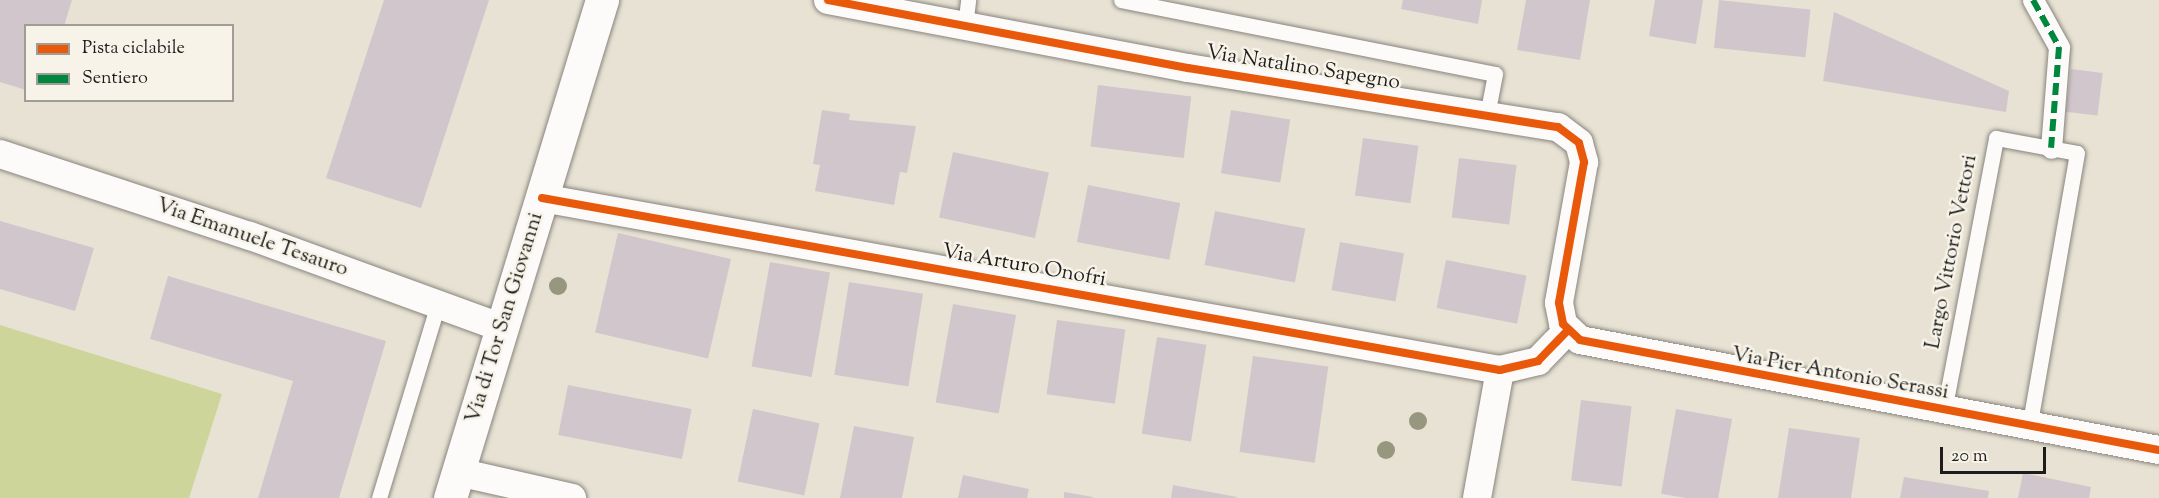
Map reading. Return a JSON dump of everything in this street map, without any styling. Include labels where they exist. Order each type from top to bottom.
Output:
[{"type":"street","name":"Via di Tor San Giovanni","points":[[454,485],[602,0]]},
{"type":"street","name":"Via Natalino Sapegno","points":[[828,0],[967,13],[1487,116],[1558,127],[1579,142],[1582,189],[1559,303],[1568,330]]},
{"type":"street","points":[[2033,0],[2059,47],[2051,148]]},
{"type":"street","name":"Via Emanuele Tesauro","points":[[0,154],[503,328]]},
{"type":"street","name":"Via Arturo Onofri","points":[[542,198],[1500,370]]},
{"type":"street","points":[[1476,498],[1500,370],[1538,361],[1568,330]]},
{"type":"street","name":"Via Pier Antonio Serassi","points":[[1568,330],[1605,349],[2159,450]]},
{"type":"street","points":[[454,485],[572,498]]},
{"type":"lane","points":[[1121,0],[1495,74],[1487,116]]},
{"type":"lane","name":"Largo Vittorio Vettori","points":[[1944,411],[1996,138],[2051,148],[2077,153],[2029,427]]},
{"type":"lane","points":[[379,498],[438,304]]},
{"type":"green space","points":[[0,325],[222,394],[189,498],[0,498]]},
{"type":"building","points":[[0,0],[72,0],[65,24],[24,24],[24,89],[0,82]]},
{"type":"building","points":[[384,0],[489,0],[421,208],[326,178]]},
{"type":"building","points":[[1403,0],[1482,0],[1478,24],[1401,9]]},
{"type":"building","points":[[1526,0],[1590,0],[1580,60],[1517,50]]},
{"type":"building","points":[[1655,0],[1703,0],[1696,44],[1649,36]]},
{"type":"building","points":[[1719,0],[1810,10],[1805,57],[1714,48]]},
{"type":"building","points":[[1834,12],[2009,91],[2006,112],[1823,81]]},
{"type":"building","points":[[2071,69],[2103,73],[2098,116],[2066,112]]},
{"type":"building","points":[[1098,85],[1191,96],[1184,158],[1090,147]]},
{"type":"building","points":[[822,110],[850,114],[849,120],[916,126],[907,173],[900,172],[894,205],[815,191],[820,165],[813,164]]},
{"type":"building","points":[[1231,110],[1290,119],[1280,183],[1221,173]]},
{"type":"building","points":[[1363,138],[1418,146],[1410,203],[1355,195]]},
{"type":"building","points":[[953,152],[1049,172],[1035,238],[939,218]]},
{"type":"building","points":[[1459,158],[1517,165],[1509,225],[1452,218]]},
{"type":"building","points":[[1088,185],[1180,203],[1169,260],[1077,242]]},
{"type":"building","points":[[1215,211],[1305,229],[1295,283],[1205,265]]},
{"type":"building","points":[[0,221],[94,248],[75,311],[0,289]]},
{"type":"building","points":[[618,233],[731,259],[708,358],[595,332]]},
{"type":"building","points":[[1340,242],[1404,253],[1396,302],[1331,290]]},
{"type":"building","points":[[1446,260],[1526,276],[1517,324],[1437,308]]},
{"type":"building","points":[[770,262],[830,273],[812,377],[752,366]]},
{"type":"building","points":[[168,276],[386,341],[339,498],[258,498],[293,381],[150,339]]},
{"type":"building","points":[[849,282],[923,294],[908,387],[834,375]]},
{"type":"building","points":[[953,304],[1016,315],[999,414],[936,402]]},
{"type":"building","points":[[1057,320],[1125,330],[1115,404],[1047,394]]},
{"type":"building","points":[[1157,337],[1206,345],[1191,442],[1142,434]]},
{"type":"building","points":[[1253,356],[1328,367],[1315,463],[1240,452]]},
{"type":"building","points":[[568,385],[692,409],[682,459],[558,435]]},
{"type":"building","points":[[1581,400],[1632,406],[1622,487],[1571,480]]},
{"type":"building","points":[[753,409],[820,423],[804,496],[738,481]]},
{"type":"building","points":[[1676,409],[1732,419],[1718,498],[1685,498],[1661,494]]},
{"type":"building","points":[[854,426],[914,437],[902,498],[840,498]]},
{"type":"building","points":[[1789,428],[1860,438],[1851,498],[1778,498]]},
{"type":"building","points":[[2023,473],[2091,487],[2089,498],[2018,498]]},
{"type":"building","points":[[963,475],[1029,489],[1027,498],[958,498]]},
{"type":"building","points":[[1904,477],[1989,491],[1988,498],[1900,498]]},
{"type":"building","points":[[1173,485],[1237,497],[1171,498]]},
{"type":"building","points":[[1064,492],[1093,497],[1093,498],[1064,498]]},
{"type":"marked path","points":[[2033,0],[2059,47],[2051,148]]},
{"type":"cycle path","points":[[828,0],[1188,68],[1558,127],[1579,143],[1584,162],[1559,303],[1563,324],[1580,340],[2159,450]]},
{"type":"cycle path","points":[[542,198],[1500,370],[1538,361],[1568,330]]}]
